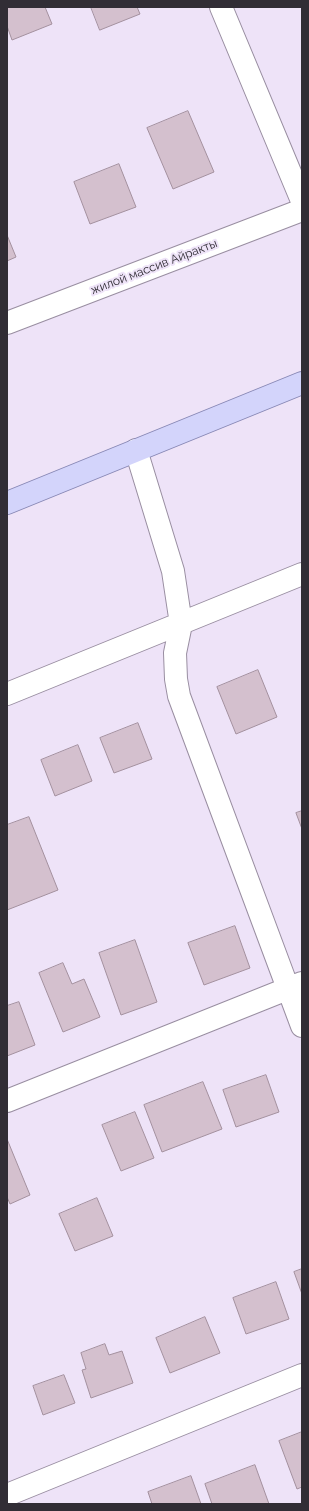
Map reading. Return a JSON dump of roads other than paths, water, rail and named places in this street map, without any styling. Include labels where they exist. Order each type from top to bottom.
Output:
[{"type":"main road","points":[[7,503],[302,383]]},
{"type":"street","points":[[221,7],[302,201]]},
{"type":"street","name":"жилой массив Айракты","points":[[7,323],[302,210]]},
{"type":"street","points":[[136,450],[173,571],[181,624],[175,654],[176,679],[179,696],[295,986],[302,1026]]},
{"type":"street","points":[[7,694],[302,574]]},
{"type":"street","points":[[7,1101],[295,986]]},
{"type":"street","points":[[7,1495],[302,1375]]}]
